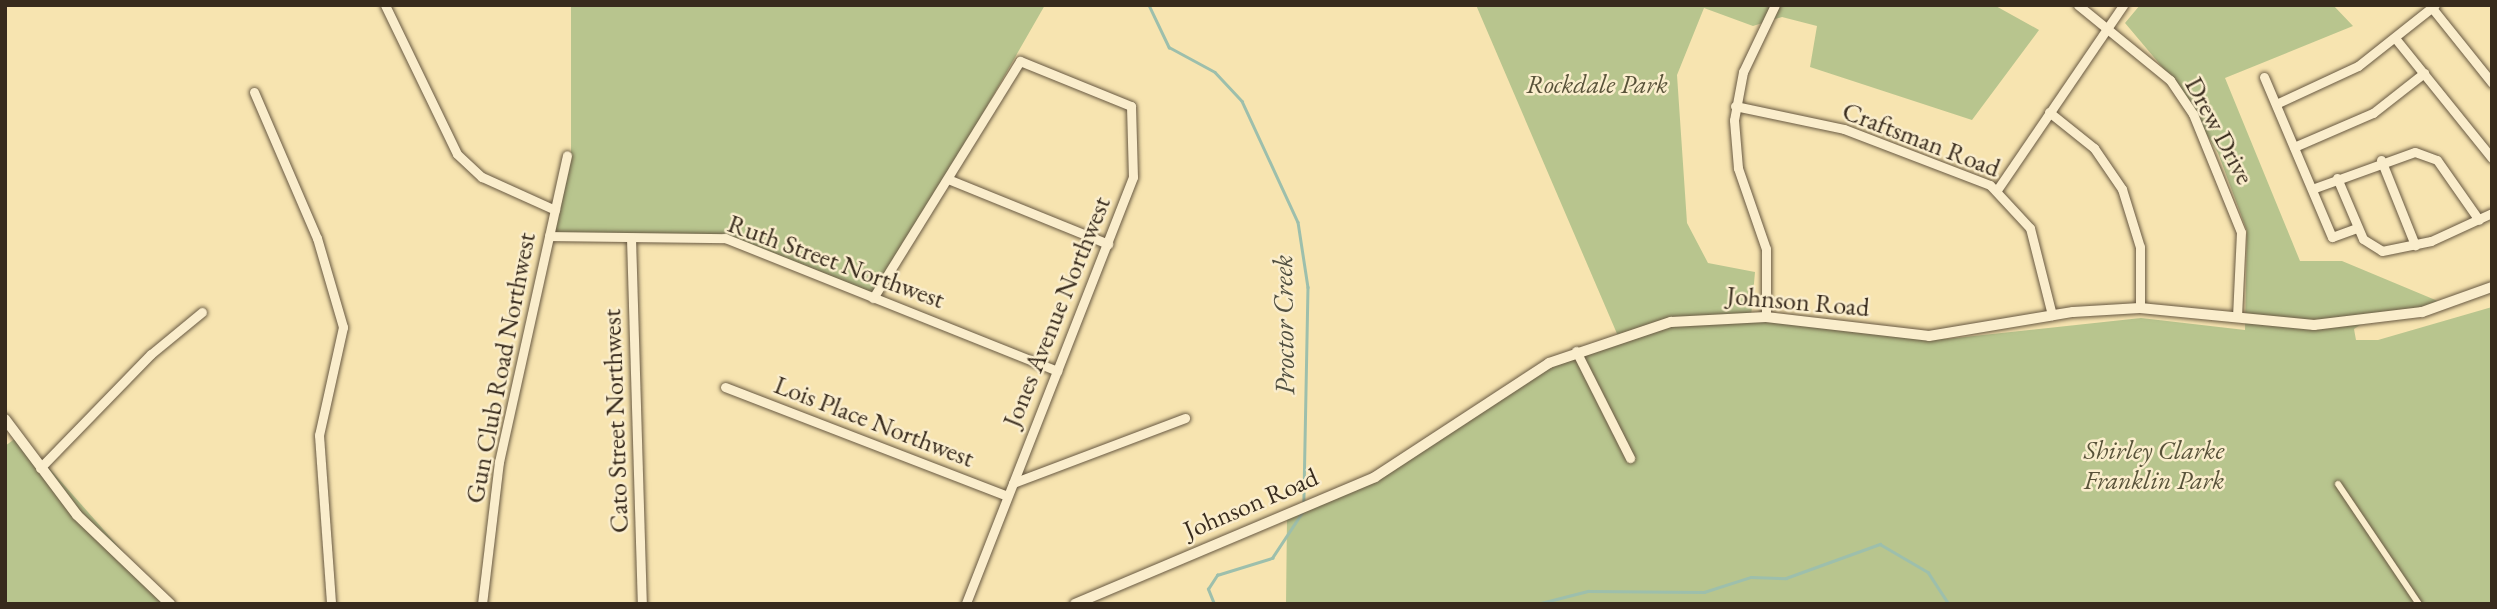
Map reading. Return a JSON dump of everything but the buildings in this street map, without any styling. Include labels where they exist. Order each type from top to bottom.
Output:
[{"type":"street","name":"Gun Club Road Northwest","points":[[385,5],[462,161],[482,177],[555,210],[499,462],[482,604]]},
{"type":"street","points":[[1766,317],[1766,249],[1738,168],[1735,106],[1743,72],[1774,5]]},
{"type":"street","name":"Drew Drive","points":[[2078,5],[2170,80],[2233,201],[2241,232],[2236,317]]},
{"type":"street","points":[[1997,190],[2123,5]]},
{"type":"street","points":[[2276,104],[2358,66],[2433,7],[2492,83]]},
{"type":"street","points":[[2395,38],[2492,158]]},
{"type":"street","name":"Jones Avenue Northwest","points":[[948,179],[1020,61],[1130,106],[1133,177],[966,604]]},
{"type":"street","points":[[2294,147],[2373,113],[2424,73]]},
{"type":"street","points":[[2264,77],[2332,237],[2357,228]]},
{"type":"street","points":[[254,92],[317,237],[343,327],[318,435],[331,604]]},
{"type":"street","name":"Craftsman Road","points":[[1735,106],[1844,129],[1997,190],[2034,236],[2052,315]]},
{"type":"street","points":[[2049,112],[2094,148],[2122,189],[2140,247],[2140,308]]},
{"type":"street","points":[[2312,189],[2381,160],[2415,152],[2437,160],[2479,219]]},
{"type":"street","points":[[555,210],[567,155]]},
{"type":"street","points":[[2381,160],[2415,245]]},
{"type":"street","points":[[2337,178],[2357,228],[2382,251],[2415,245],[2492,213]]},
{"type":"street","points":[[873,298],[948,179],[1108,244]]},
{"type":"street","name":"Ruth Street Northwest","points":[[549,236],[725,238],[1057,371]]},
{"type":"street","name":"Cato Street Northwest","points":[[631,238],[642,604]]},
{"type":"street","name":"Johnson Road","points":[[1075,604],[1088,601],[1397,465],[1518,381],[1576,351],[1671,322],[1766,317],[1929,336],[2052,315],[2140,308],[2236,317],[2365,322],[2422,312],[2492,286]]},
{"type":"street","points":[[40,468],[151,354],[202,312]]},
{"type":"street","points":[[1576,351],[1630,458]]},
{"type":"street","name":"Lois Place Northwest","points":[[724,387],[1007,496]]},
{"type":"street","points":[[1013,483],[1185,418]]},
{"type":"street","points":[[5,419],[77,515],[170,604]]},
{"type":"street","points":[[2338,484],[2419,604]]},
{"type":"green space","points":[[571,5],[1045,5],[876,300],[723,240],[549,239],[571,154]]},
{"type":"green space","points":[[1476,5],[1994,5],[2039,30],[1972,120],[1810,67],[1817,26],[1782,17],[1753,26],[1704,8],[1677,75],[1687,223],[1708,263],[1755,272],[1751,317],[1946,339],[2141,318],[2245,330],[2247,231],[2218,153],[2174,81],[2125,23],[2140,5],[2333,5],[2353,26],[2225,78],[2300,261],[2342,261],[2445,304],[2365,322],[2354,329],[2356,340],[2378,340],[2492,307],[2492,604],[1286,604],[1287,518],[1345,493],[1498,393],[1618,336]]},
{"type":"green space","points":[[20,435],[125,554],[174,604],[5,604],[5,446]]},
{"type":"waterway","name":"Proctor Creek","points":[[1149,5],[1169,47],[1215,72],[1242,101],[1298,222],[1308,287],[1304,505]]},
{"type":"waterway","name":"Proctor Creek","points":[[1214,604],[1208,589],[1217,575],[1272,558],[1303,511]]},
{"type":"waterway","name":"Proctor Creek","points":[[1537,604],[1588,591],[1704,592],[1751,577],[1786,578],[1880,544],[1928,572],[1949,604]]},
{"type":"park label","name":"Rockdale Park","points":[[1597,85]]},
{"type":"park label","name":"Shirley Clarke Franklin Park","points":[[2154,466]]}]
